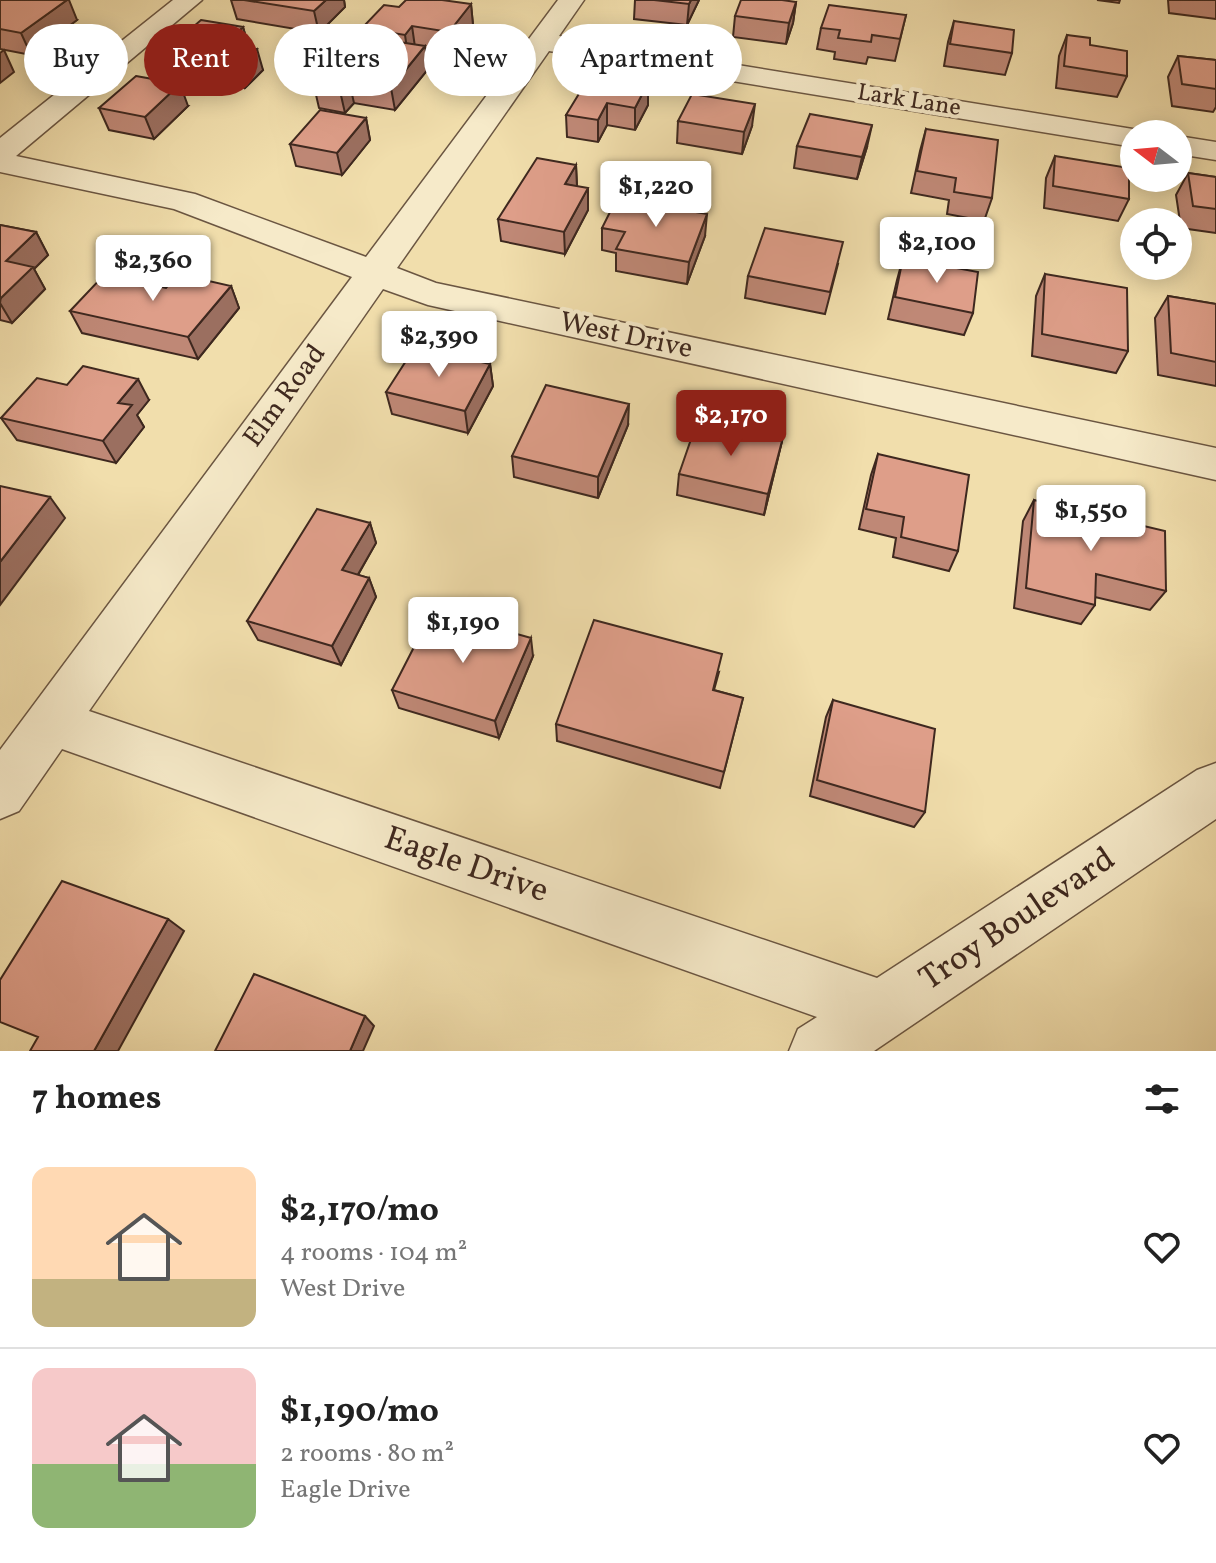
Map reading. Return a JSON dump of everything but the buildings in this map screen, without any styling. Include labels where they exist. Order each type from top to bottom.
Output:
[{"type":"street","points":[[0,153],[189,0]]},
{"type":"street","name":"Elm Road","points":[[0,793],[571,0]]},
{"type":"street","name":"Lark Lane","points":[[541,41],[1120,136]]},
{"type":"street","points":[[1192,147],[1216,151]]},
{"type":"street","name":"West Drive","points":[[0,162],[183,201],[428,293],[1216,464]]},
{"type":"street","name":"Eagle Drive","points":[[50,721],[883,1010]]},
{"type":"street","name":"Troy Boulevard","points":[[820,1051],[1216,788]]}]
